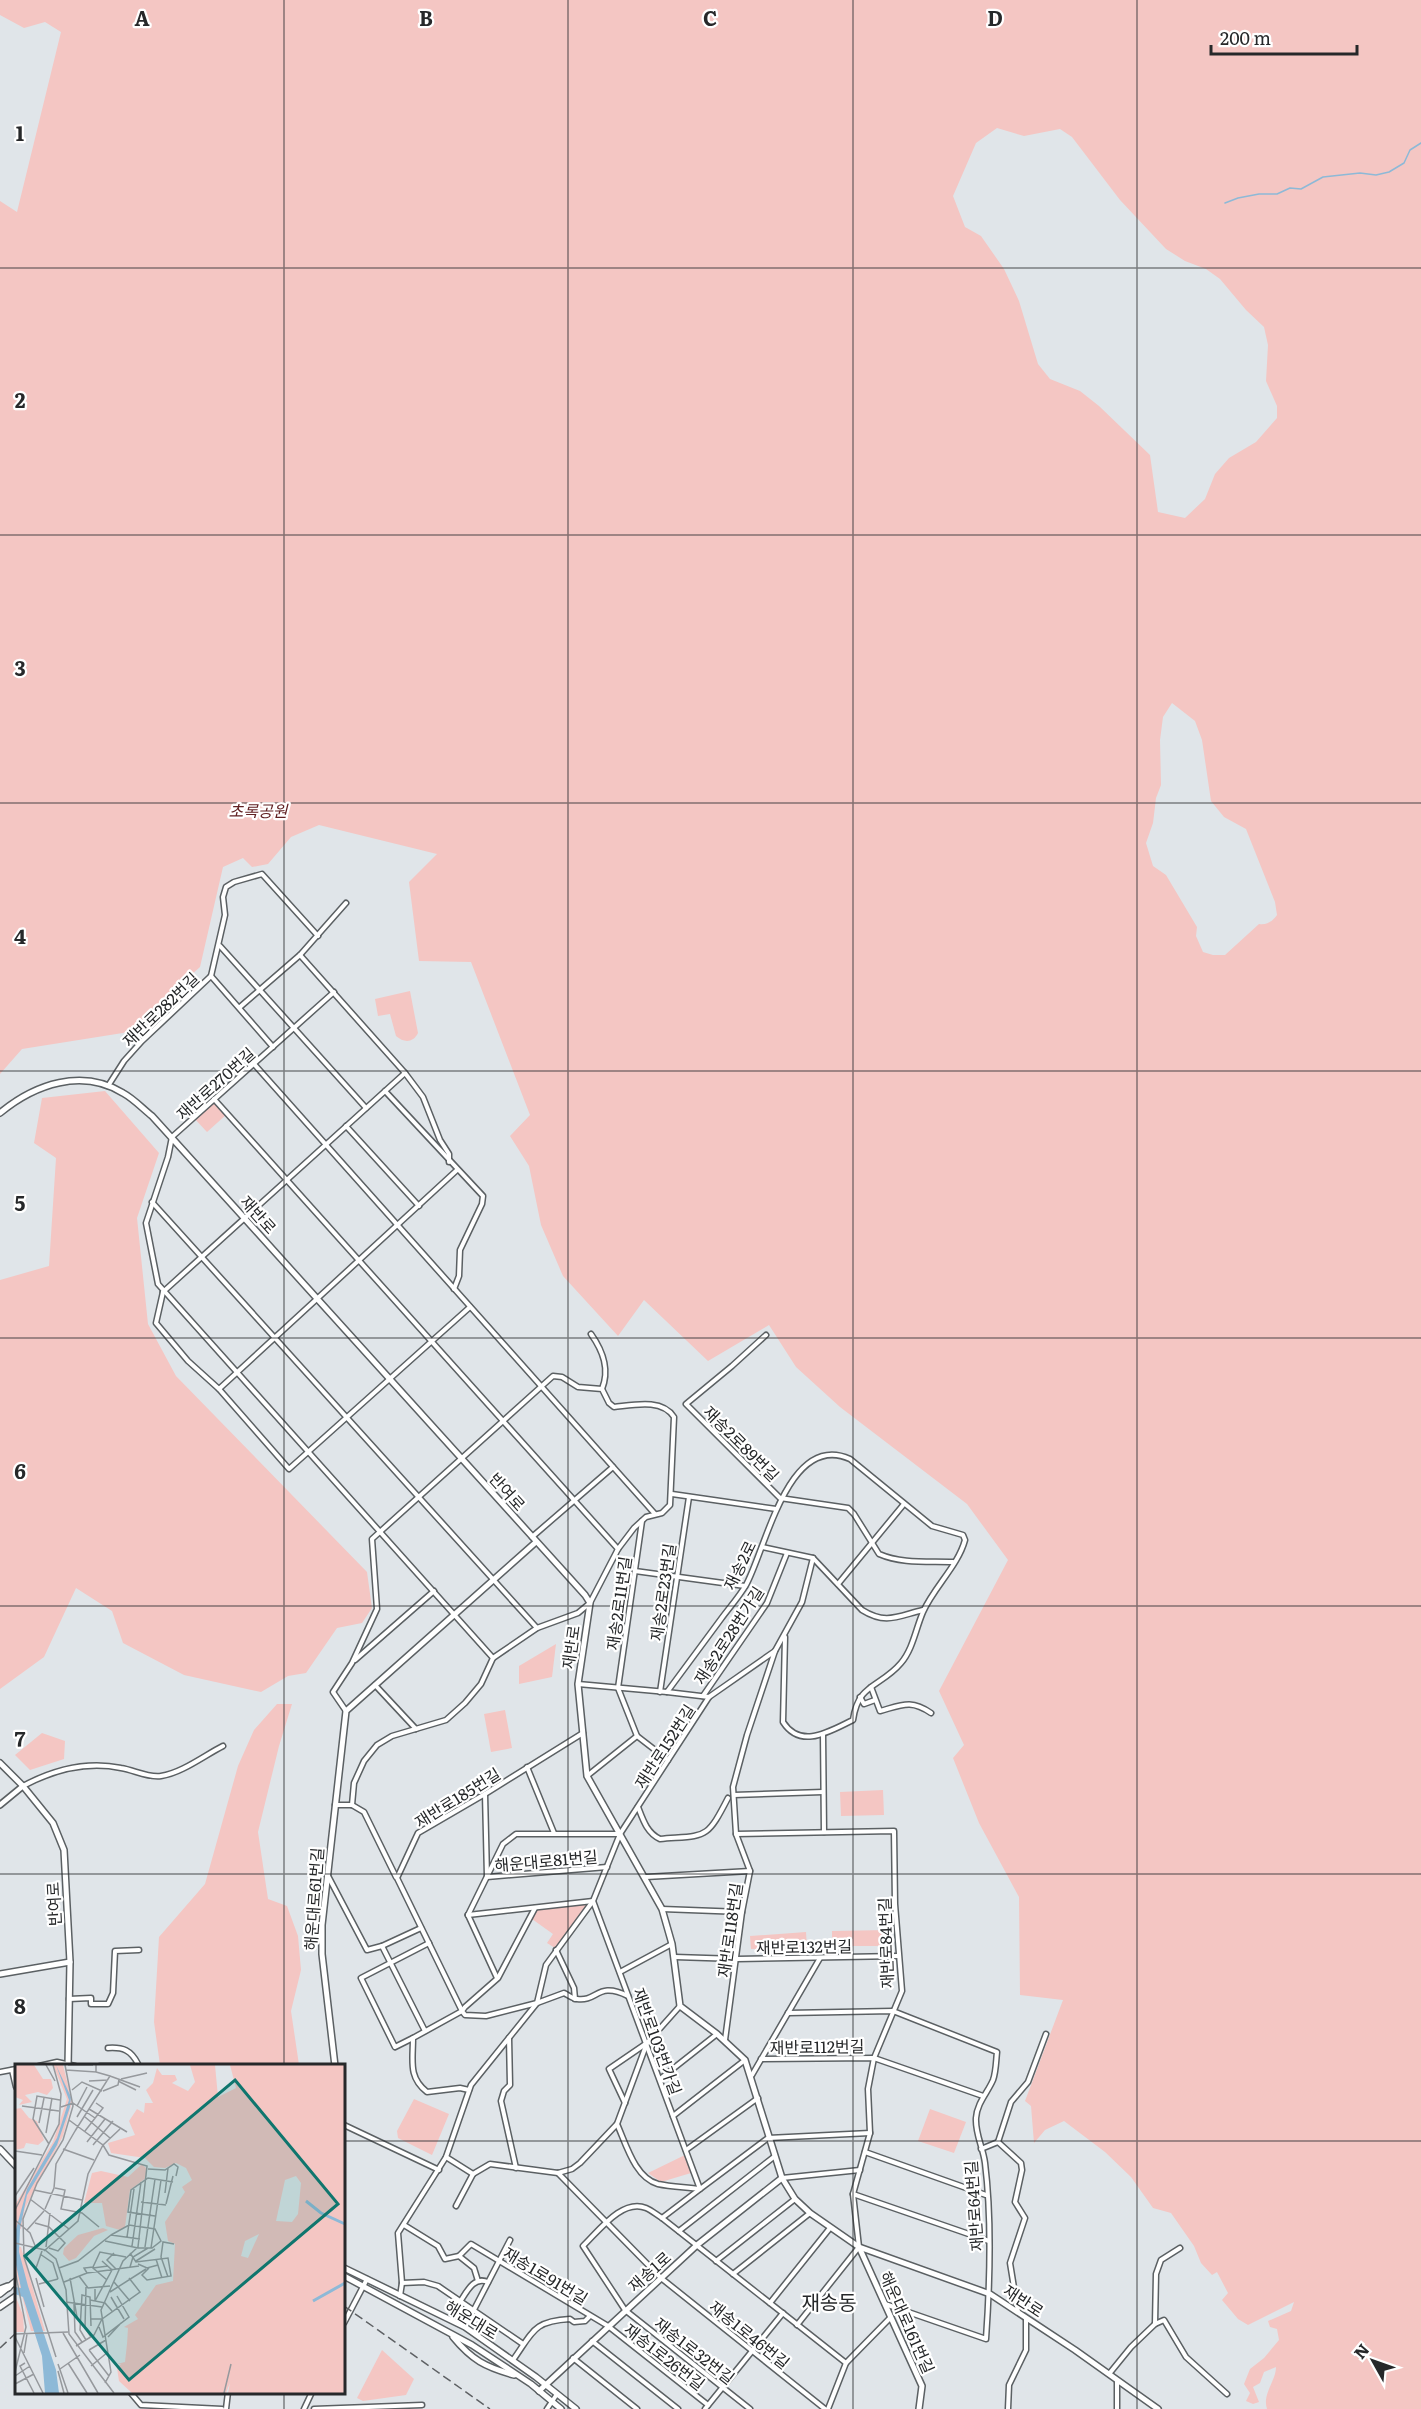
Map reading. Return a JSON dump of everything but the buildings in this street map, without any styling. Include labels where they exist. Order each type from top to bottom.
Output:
[{"type":"main road","name":"재반로","points":[[0,1113],[18,1098],[41,1087],[67,1081],[87,1080],[123,1093],[152,1116],[172,1137],[460,1459]]},
{"type":"main road","name":"반여로","points":[[460,1459],[534,1540]]},
{"type":"main road","name":"재반로","points":[[534,1540],[590,1603],[578,1684],[587,1776],[662,1909],[675,1957],[680,2006],[725,2040],[745,2060],[752,2075],[768,2138],[782,2178],[795,2199],[810,2213],[859,2247],[990,2294],[1158,2409]]},
{"type":"main road","points":[[346,1711],[493,1580],[534,1540]]},
{"type":"main road","name":"해운대로61번길","points":[[335,2064],[322,1954],[322,1925],[346,1711]]},
{"type":"main road","name":"반여로","points":[[0,1763],[23,1786],[53,1823],[64,1850],[70,1962],[68,2064]]},
{"type":"main road","points":[[0,1974],[70,1962]]},
{"type":"main road","points":[[0,2149],[15,2163]]},
{"type":"main road","name":"재송1로","points":[[539,2391],[697,2245],[782,2178]]},
{"type":"main road","name":"해운대로161번길","points":[[859,2247],[922,2386],[919,2409]]},
{"type":"main road","name":"해운대로","points":[[345,2268],[465,2327],[513,2360],[576,2409]]},
{"type":"main road","name":"해운대로","points":[[345,2276],[472,2345],[519,2376],[561,2409]]},
{"type":"main road","points":[[0,2307],[15,2297]]},
{"type":"main road","points":[[452,2336],[468,2355],[491,2369],[519,2376]]},
{"type":"street","name":"재반로282번길","points":[[108,1087],[124,1061],[142,1041],[211,976],[225,915],[223,897],[226,887],[244,878],[262,874],[318,936]]},
{"type":"street","points":[[240,1008],[300,955],[346,903]]},
{"type":"street","points":[[219,946],[366,1108]]},
{"type":"street","points":[[300,955],[405,1073],[423,1097],[440,1140],[449,1155],[449,1162]]},
{"type":"street","name":"재반로270번길","points":[[211,976],[273,1047]]},
{"type":"street","name":"재반로270번길","points":[[172,1137],[334,993]]},
{"type":"street","points":[[246,1055],[655,1514]]},
{"type":"street","points":[[405,1073],[163,1292],[156,1323],[188,1361],[219,1389],[289,1469],[470,1307]]},
{"type":"street","points":[[385,1091],[483,1196],[482,1204],[460,1250],[459,1276],[454,1289]]},
{"type":"street","points":[[214,1100],[618,1549]]},
{"type":"street","points":[[346,1126],[419,1206]]},
{"type":"street","points":[[172,1137],[168,1157],[146,1223],[158,1284],[493,1658]]},
{"type":"street","points":[[219,1389],[457,1170]]},
{"type":"street","points":[[152,1202],[537,1628]]},
{"type":"street","points":[[352,1805],[354,1783],[369,1754],[387,1738],[446,1720],[481,1684],[493,1658],[537,1628],[578,1613],[590,1603],[618,1549],[642,1521],[662,1513],[670,1505],[674,1417],[670,1409],[661,1405],[614,1407],[609,1403],[602,1389],[605,1361],[599,1345],[591,1334]]},
{"type":"street","name":"재송2로89번길","points":[[766,1335],[686,1404],[780,1498]]},
{"type":"street","points":[[346,1711],[333,1692],[352,1663],[377,1609],[372,1539],[553,1376],[562,1377],[578,1387],[602,1389]]},
{"type":"street","name":"재송2로","points":[[667,1692],[745,1586],[780,1498],[806,1465],[832,1455],[850,1459],[932,1526],[963,1535],[964,1545],[924,1610],[907,1655],[900,1664],[860,1697],[853,1720],[823,1734],[802,1737],[795,1734],[783,1722],[785,1637]]},
{"type":"street","points":[[534,1540],[613,1467]]},
{"type":"street","points":[[672,1494],[776,1509]]},
{"type":"street","name":"재송2로23번길","points":[[660,1692],[689,1497]]},
{"type":"street","points":[[780,1498],[848,1508],[879,1554],[897,1560],[953,1562]]},
{"type":"street","points":[[838,1584],[904,1504]]},
{"type":"street","name":"재송2로11번길","points":[[618,1688],[642,1521]]},
{"type":"street","points":[[762,1547],[813,1558],[862,1610],[884,1620],[924,1610]]},
{"type":"street","name":"재송2로28번가길","points":[[703,1696],[767,1603],[787,1553]]},
{"type":"street","points":[[578,1684],[709,1697],[775,1651],[785,1637],[802,1602],[813,1558]]},
{"type":"street","points":[[635,1571],[745,1586]]},
{"type":"street","points":[[352,1663],[434,1591]]},
{"type":"street","name":"재반로118번길","points":[[725,2040],[742,1912],[750,1870],[736,1834],[733,1787],[747,1735],[775,1651]]},
{"type":"street","points":[[375,1685],[416,1729]]},
{"type":"street","points":[[871,1687],[880,1711],[910,1703],[917,1704],[931,1713]]},
{"type":"street","points":[[618,1688],[637,1736],[669,1760]]},
{"type":"street","name":"재반로152번길","points":[[620,1834],[709,1697]]},
{"type":"street","points":[[860,1697],[864,1704],[876,1700]]},
{"type":"street","name":"재반로185번길","points":[[397,1878],[417,1833],[583,1733]]},
{"type":"street","points":[[736,1834],[824,1832],[823,1734]]},
{"type":"street","points":[[587,1776],[637,1736]]},
{"type":"street","points":[[0,1805],[23,1786],[52,1773],[86,1766],[108,1765],[145,1775],[161,1776],[223,1746]]},
{"type":"street","points":[[527,1767],[554,1833]]},
{"type":"street","points":[[734,1796],[823,1792]]},
{"type":"street","points":[[485,1794],[487,1877]]},
{"type":"street","name":"재반로152번길","points":[[638,1807],[644,1825],[655,1837],[660,1839],[698,1836],[714,1825],[728,1798]]},
{"type":"street","points":[[334,1805],[352,1805],[364,1812],[465,2015],[486,2016],[537,2003],[564,1993],[575,2000],[585,1999],[610,1989],[629,1996]]},
{"type":"street","name":"재반로84번길","points":[[824,1832],[894,1832],[898,1956],[902,1991],[874,2058],[868,2089],[870,2133],[853,2194],[859,2247]]},
{"type":"street","points":[[468,1914],[503,1844],[510,1838],[524,1833],[620,1834]]},
{"type":"street","name":"해운대로81번길","points":[[400,2296],[402,2283],[398,2233],[446,2157],[469,2090],[477,2075],[537,2003],[546,1965],[593,1901],[620,1834]]},
{"type":"street","name":"해운대로81번길","points":[[487,1877],[608,1867]]},
{"type":"street","points":[[646,1877],[750,1870]]},
{"type":"street","points":[[327,1873],[367,1950],[382,1946],[422,1928]]},
{"type":"street","points":[[468,1914],[593,1901]]},
{"type":"street","name":"재반로103번가길","points":[[593,1901],[700,2189]]},
{"type":"street","points":[[429,1943],[361,1978],[395,2047],[462,2011],[498,1978],[535,1907]]},
{"type":"street","points":[[662,1909],[742,1912]]},
{"type":"street","points":[[468,1914],[498,1978]]},
{"type":"street","points":[[620,1972],[672,1944]]},
{"type":"street","points":[[382,1946],[425,2031]]},
{"type":"street","points":[[69,1999],[91,1998],[91,2004],[108,2004],[113,1993],[115,1951],[139,1950]]},
{"type":"street","points":[[556,1950],[574,1988],[575,2000]]},
{"type":"street","name":"재반로132번길","points":[[675,1957],[737,1959],[898,1956]]},
{"type":"street","name":"재반로112번길","points":[[752,2075],[820,1958]]},
{"type":"street","points":[[626,2103],[609,2069],[647,2043],[680,2006]]},
{"type":"street","name":"재반로112번길","points":[[788,2013],[893,2011]]},
{"type":"street","name":"재반로64번길","points":[[885,2303],[986,2338],[990,2294],[989,2241],[985,2161],[977,2137],[976,2115],[993,2079],[997,2052],[893,2011]]},
{"type":"street","points":[[660,2079],[717,2034]]},
{"type":"street","points":[[981,2149],[998,2142],[1011,2102],[1028,2082],[1046,2034]]},
{"type":"street","points":[[509,2037],[510,2085],[504,2091],[501,2101],[516,2168]]},
{"type":"street","points":[[413,2038],[413,2075],[417,2084],[427,2092],[460,2088],[469,2090]]},
{"type":"street","points":[[456,2206],[473,2174],[490,2164],[558,2173],[572,2169],[580,2163],[617,2124],[647,2043]]},
{"type":"street","points":[[108,2048],[127,2050],[134,2055],[138,2064]]},
{"type":"street","name":"재반로112번길","points":[[761,2059],[874,2058],[983,2096]]},
{"type":"street","points":[[673,2116],[745,2060]]},
{"type":"street","points":[[0,2072],[14,2070]]},
{"type":"street","points":[[686,2150],[758,2098]]},
{"type":"street","points":[[617,2124],[637,2167],[650,2181],[700,2189]]},
{"type":"street","points":[[345,2125],[439,2170]]},
{"type":"street","points":[[662,2218],[768,2138],[870,2133]]},
{"type":"street","points":[[998,2142],[1021,2163],[1022,2170],[1015,2202],[1025,2218],[1010,2263],[1018,2312]]},
{"type":"street","points":[[865,2152],[986,2195]]},
{"type":"street","points":[[680,2231],[775,2156]]},
{"type":"street","points":[[446,2157],[473,2174]]},
{"type":"street","points":[[782,2178],[860,2170]]},
{"type":"street","name":"재송1로46번길","points":[[558,2173],[661,2278],[827,2409]]},
{"type":"street","points":[[853,2194],[989,2241]]},
{"type":"street","points":[[716,2261],[795,2199]]},
{"type":"street","points":[[606,2224],[624,2209],[635,2206],[645,2207],[680,2231],[846,2363]]},
{"type":"street","points":[[733,2274],[810,2213]]},
{"type":"street","name":"재송1로32번길","points":[[606,2224],[583,2246],[626,2310],[750,2409]]},
{"type":"street","points":[[404,2225],[438,2246],[446,2259],[459,2256],[474,2268],[478,2281]]},
{"type":"street","points":[[770,2303],[830,2228]]},
{"type":"street","points":[[465,2327],[510,2240]]},
{"type":"street","name":"재송1로91번길","points":[[459,2256],[471,2244],[608,2326]]},
{"type":"street","points":[[797,2325],[859,2247]]},
{"type":"street","points":[[1155,2324],[1156,2274],[1161,2260],[1180,2248]]},
{"type":"street","points":[[345,2318],[368,2278]]},
{"type":"street","points":[[460,2302],[468,2289],[478,2281],[488,2282]]},
{"type":"street","points":[[402,2283],[424,2282],[438,2286],[523,2344]]},
{"type":"street","points":[[706,2407],[783,2313]]},
{"type":"street","points":[[513,2360],[531,2332],[543,2323],[570,2319],[574,2322],[585,2321],[590,2316]]},
{"type":"street","points":[[827,2409],[846,2363],[891,2317]]},
{"type":"street","points":[[1008,2409],[1008,2391],[1026,2350],[1026,2317]]},
{"type":"street","points":[[1109,2374],[1131,2347],[1155,2324],[1164,2320],[1186,2357],[1227,2394]]},
{"type":"street","name":"재송1로26번길","points":[[608,2326],[706,2407]]},
{"type":"street","points":[[592,2341],[678,2409]]},
{"type":"street","points":[[573,2358],[638,2409]]},
{"type":"street","points":[[1117,2380],[1117,2409]]},
{"type":"street","points":[[132,2394],[141,2405],[224,2409],[228,2394]]},
{"type":"street","points":[[304,2409],[311,2394]]},
{"type":"street","points":[[547,2409],[558,2394]]},
{"type":"street","points":[[314,2409],[422,2405]]},
{"type":"green space","name":"초록공원","points":[[0,0],[1421,0],[1421,2409],[1267,2409],[1266,2398],[1276,2367],[1264,2372],[1260,2383],[1253,2387],[1259,2402],[1253,2404],[1246,2401],[1250,2393],[1244,2384],[1250,2369],[1264,2358],[1279,2340],[1277,2329],[1270,2327],[1268,2321],[1291,2311],[1294,2302],[1248,2325],[1238,2319],[1222,2300],[1228,2293],[1217,2272],[1212,2275],[1201,2263],[1194,2246],[1171,2213],[1153,2208],[1131,2177],[1105,2152],[1064,2121],[1045,2130],[1034,2143],[1031,2106],[1025,2101],[1063,2000],[1020,1995],[1019,1897],[979,1823],[953,1758],[964,1745],[939,1691],[1008,1560],[967,1504],[840,1407],[796,1367],[769,1325],[708,1361],[644,1300],[618,1336],[563,1276],[541,1225],[529,1166],[510,1136],[530,1115],[471,962],[419,961],[409,882],[437,854],[319,825],[291,837],[268,864],[252,867],[243,858],[223,867],[200,967],[129,1032],[22,1049],[0,1074],[0,201],[17,212],[61,32],[45,22],[24,28],[0,15]],"holes":[[[997,128],[1024,136],[1060,129],[1072,137],[1120,200],[1166,249],[1185,261],[1206,269],[1220,279],[1264,327],[1268,345],[1266,381],[1277,406],[1277,418],[1256,442],[1229,458],[1215,474],[1205,499],[1185,518],[1158,512],[1150,455],[1099,406],[1080,391],[1050,379],[1038,364],[1019,301],[1004,269],[981,236],[965,227],[953,196],[976,143]],[[1172,703],[1195,721],[1202,740],[1211,801],[1224,817],[1246,829],[1275,902],[1277,915],[1273,920],[1259,924],[1225,955],[1203,952],[1196,936],[1197,927],[1166,875],[1153,866],[1146,843],[1161,785],[1160,740],[1163,717]]]},
{"type":"green space","points":[[410,991],[418,1033],[414,1039],[405,1041],[396,1036],[390,1014],[378,1016],[375,999]]},
{"type":"green space","points":[[105,1091],[159,1153],[137,1218],[148,1324],[176,1376],[367,1572],[372,1608],[362,1623],[337,1628],[306,1673],[288,1676],[261,1692],[184,1675],[123,1643],[112,1611],[76,1588],[44,1657],[0,1689],[0,1280],[49,1266],[56,1158],[34,1143],[42,1098]]},
{"type":"green space","points":[[214,1099],[227,1114],[207,1132],[194,1118]]},
{"type":"green space","points":[[556,1644],[552,1677],[519,1684],[519,1666]]},
{"type":"green space","points":[[277,1704],[292,1704],[258,1832],[268,1899],[287,1906],[298,1936],[301,1970],[291,2011],[299,2064],[160,2064],[154,2022],[159,1937],[205,1884],[238,1766],[254,1730]]},
{"type":"green space","points":[[505,1710],[512,1748],[491,1752],[484,1714]]},
{"type":"green space","points":[[42,1733],[65,1741],[64,1759],[30,1770],[15,1755]]},
{"type":"green space","points":[[883,1790],[884,1815],[841,1816],[840,1792]]},
{"type":"green space","points":[[588,1903],[555,1948],[547,1943],[553,1934],[532,1919],[536,1909]]},
{"type":"green space","points":[[888,1930],[888,1946],[832,1946],[832,1931]]},
{"type":"green space","points":[[806,1932],[807,1948],[751,1949],[750,1936]]},
{"type":"green space","points":[[414,2099],[449,2114],[432,2155],[398,2138],[397,2131]]},
{"type":"green space","points":[[930,2109],[966,2122],[954,2153],[918,2141]]},
{"type":"green space","points":[[685,2155],[691,2173],[661,2182],[648,2173]]},
{"type":"green space","points":[[382,2350],[414,2379],[406,2395],[363,2401],[357,2398]]},
{"type":"waterway","points":[[1225,203],[1259,194],[1277,194],[1290,188],[1301,189],[1323,177],[1360,173],[1376,175],[1389,172],[1404,163],[1410,150],[1421,143]]},
{"type":"railway","points":[[345,2307],[490,2409]]},
{"type":"railway","points":[[0,2348],[15,2334]]},
{"type":"district","name":"재송동","points":[[829,2301]]}]
